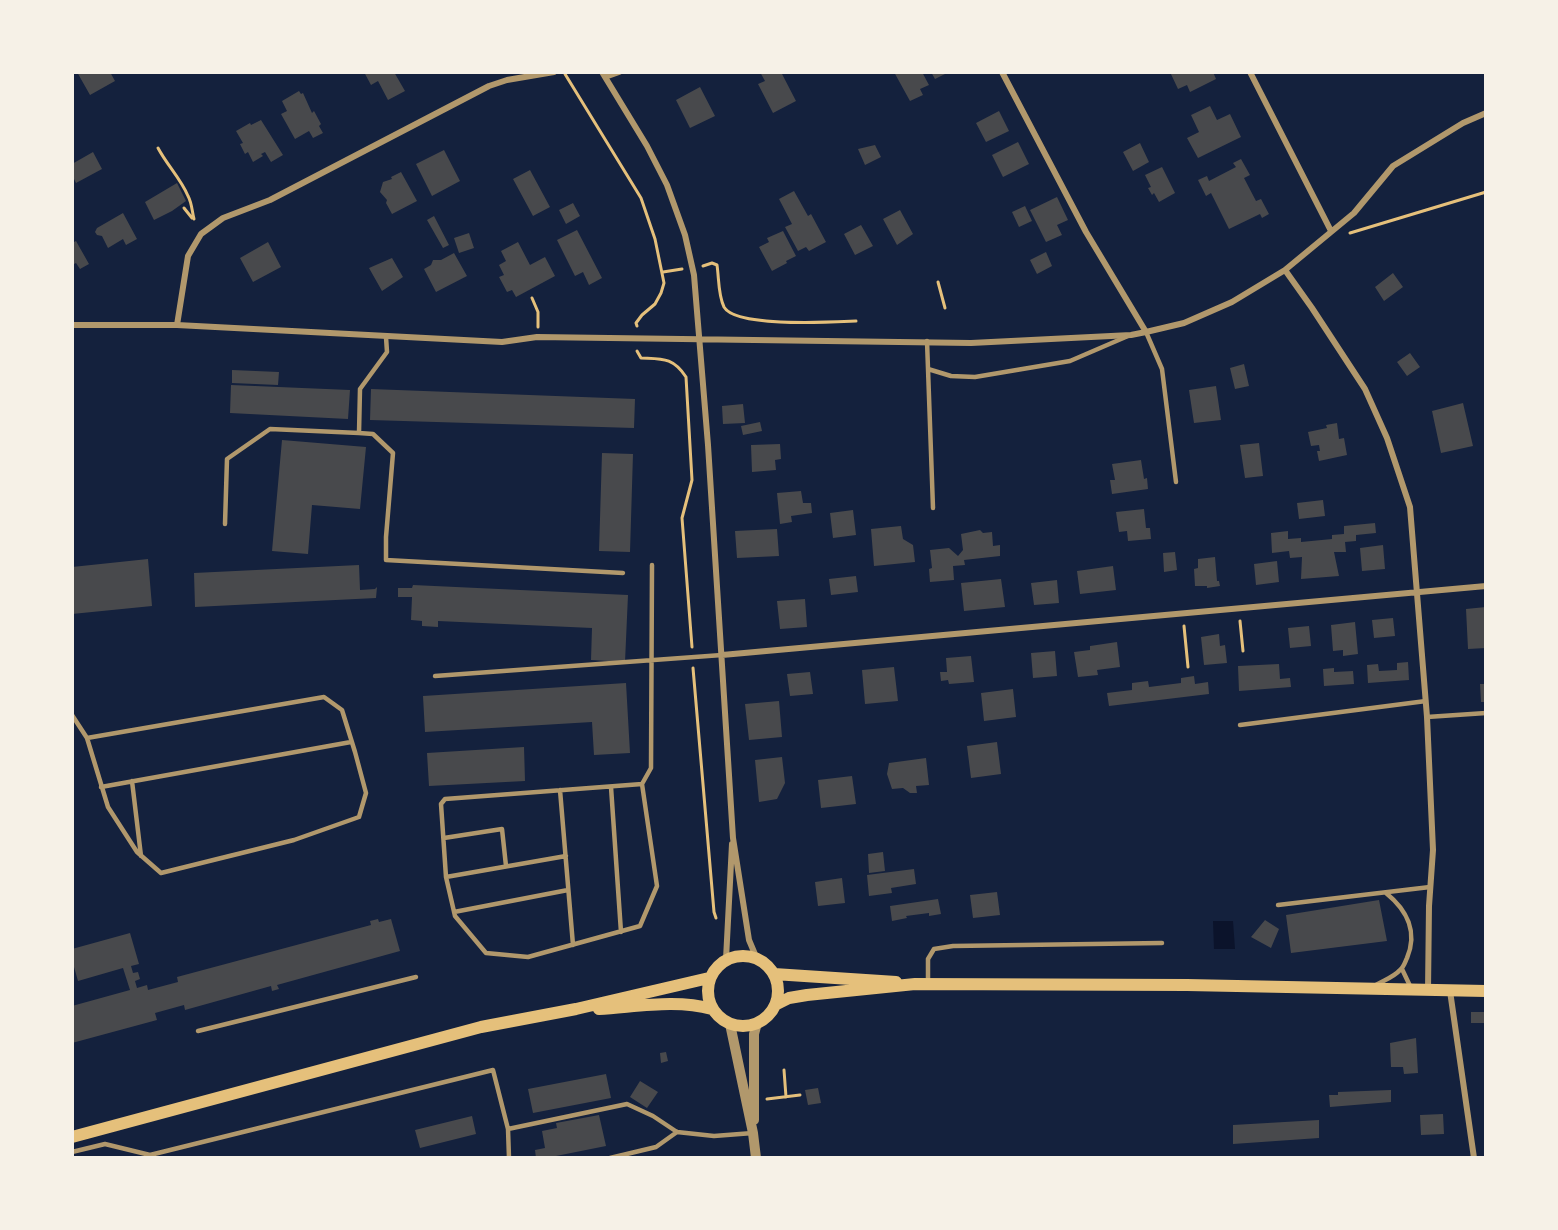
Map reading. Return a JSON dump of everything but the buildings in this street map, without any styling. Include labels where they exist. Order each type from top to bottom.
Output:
[{"type":"main road","points":[[736,956],[757,958],[774,974],[778,994],[775,1005],[771,1012],[757,1023],[743,1026],[730,1024],[712,1009],[707,989],[710,978],[713,971],[726,959],[736,956]]},
{"type":"main road","points":[[774,974],[922,984],[1187,985],[1486,991]]},
{"type":"main road","points":[[72,1137],[452,1035],[710,978]]},
{"type":"main road","points":[[775,1005],[789,998],[922,984]]},
{"type":"main road","points":[[576,1009],[680,1004],[699,1005],[712,1009]]},
{"type":"street","points":[[177,325],[188,256],[201,234],[223,218],[270,200],[489,86],[507,80],[554,72]]},
{"type":"street","points":[[619,72],[604,75],[647,146],[674,202],[685,235],[694,275],[733,838],[749,940],[757,958]]},
{"type":"street","points":[[1002,72],[1086,232],[1146,332]]},
{"type":"street","points":[[1250,72],[1331,231]]},
{"type":"street","points":[[72,325],[177,325],[502,342],[537,337],[998,342],[1131,335],[1184,323],[1232,302],[1285,270],[1354,213],[1393,166],[1463,123],[1486,113]]},
{"type":"street","points":[[1285,270],[1365,389],[1387,438],[1410,507],[1427,717],[1433,850],[1428,990]]},
{"type":"street","points":[[722,655],[1486,586]]},
{"type":"street","points":[[726,959],[733,838]]},
{"type":"street","points":[[1450,990],[1474,1158]]},
{"type":"street","points":[[753,1133],[756,1097],[754,1034],[757,1023]]},
{"type":"street","points":[[730,1024],[753,1133],[756,1158]]},
{"type":"lane","points":[[1146,332],[1162,369],[1176,483]]},
{"type":"lane","points":[[928,369],[951,376],[975,377],[1070,361],[1131,335]]},
{"type":"lane","points":[[359,433],[360,389],[387,352],[386,337]]},
{"type":"lane","points":[[927,341],[933,508]]},
{"type":"lane","points":[[225,524],[227,459],[270,429],[373,434],[393,453],[386,560],[623,573]]},
{"type":"lane","points":[[642,784],[445,799],[441,804],[446,877],[455,916],[486,953],[528,957],[640,926],[657,886],[642,784],[651,768],[652,565]]},
{"type":"lane","points":[[435,676],[722,655]]},
{"type":"lane","points":[[72,715],[87,738],[108,807],[141,856],[161,873],[294,840],[359,817],[366,793],[342,710],[324,697],[87,738]]},
{"type":"lane","points":[[1240,725],[1425,701]]},
{"type":"lane","points":[[1427,717],[1486,713]]},
{"type":"lane","points":[[101,787],[351,742]]},
{"type":"lane","points":[[132,781],[141,856]]},
{"type":"lane","points":[[611,787],[621,932]]},
{"type":"lane","points":[[560,790],[573,945]]},
{"type":"lane","points":[[444,838],[502,829],[506,866]]},
{"type":"lane","points":[[446,877],[566,856]]},
{"type":"lane","points":[[1278,905],[1430,887]]},
{"type":"lane","points":[[454,912],[568,890]]},
{"type":"lane","points":[[1368,989],[1402,969],[1412,946],[1412,928],[1397,902],[1386,893]]},
{"type":"lane","points":[[922,984],[927,959],[934,949],[943,947],[1162,943]]},
{"type":"lane","points":[[1402,969],[1412,990]]},
{"type":"lane","points":[[198,1030],[416,977]]},
{"type":"lane","points":[[72,1152],[105,1144],[150,1155],[493,1070],[508,1129],[509,1158]]},
{"type":"lane","points":[[508,1129],[627,1104],[653,1116],[677,1132],[714,1136],[753,1133]]},
{"type":"lane","points":[[610,1158],[656,1148],[677,1132]]},
{"type":"path","points":[[564,72],[641,198],[655,238],[664,283],[655,304],[636,323],[637,328]]},
{"type":"path","points":[[158,148],[168,167],[190,198],[194,219],[201,234]]},
{"type":"path","points":[[1331,231],[1338,237],[1486,192]]},
{"type":"path","points":[[184,208],[194,219]]},
{"type":"path","points":[[704,266],[717,265],[724,308],[741,318],[789,322],[856,321]]},
{"type":"path","points":[[938,282],[945,308]]},
{"type":"path","points":[[532,298],[538,312],[537,337]]},
{"type":"path","points":[[636,349],[640,358],[672,361],[686,377],[692,480],[682,518],[692,656]]},
{"type":"path","points":[[1240,621],[1243,651]]},
{"type":"path","points":[[1184,626],[1188,667]]},
{"type":"path","points":[[693,667],[714,912],[718,922]]},
{"type":"path","points":[[784,1070],[786,1097]]},
{"type":"path","points":[[765,1099],[800,1095]]},
{"type":"water","points":[[1213,921],[1233,921],[1235,949],[1214,949]]}]
